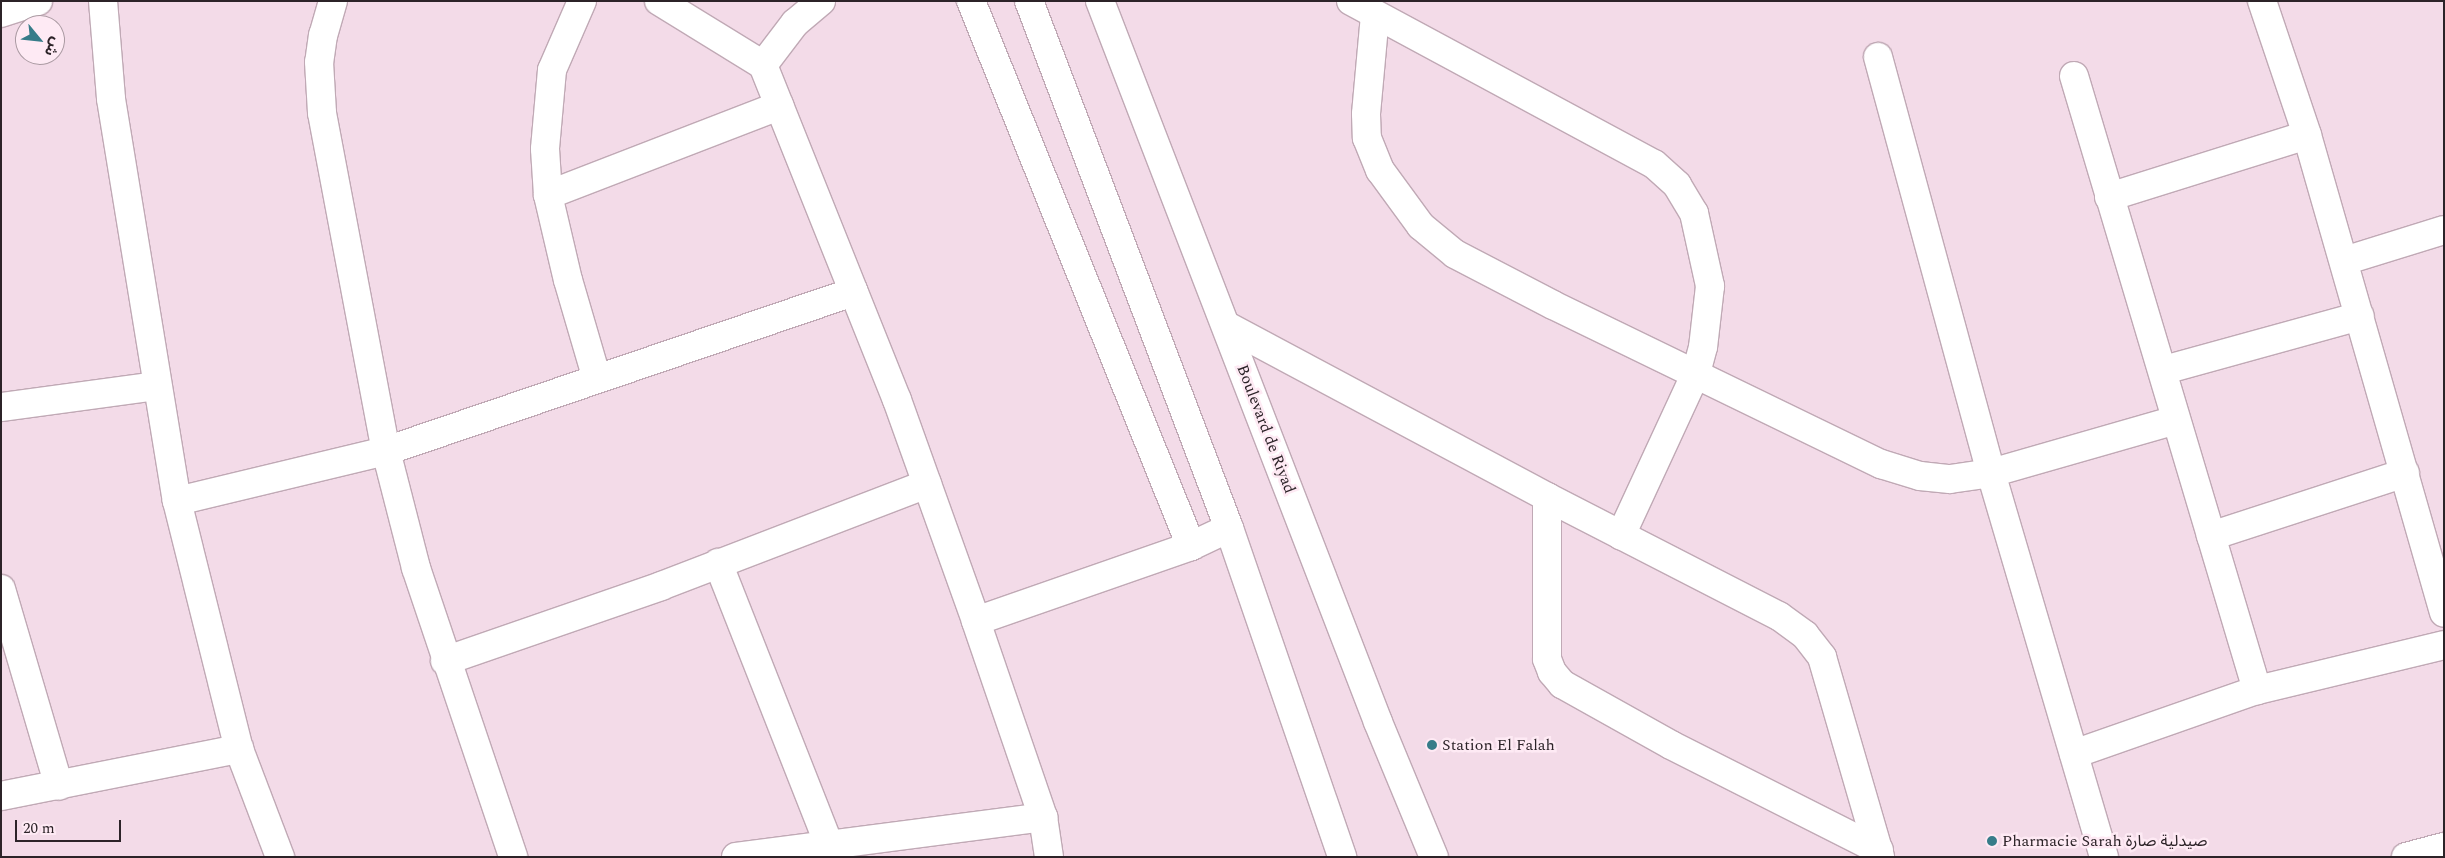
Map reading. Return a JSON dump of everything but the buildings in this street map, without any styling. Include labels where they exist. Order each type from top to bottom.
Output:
[{"type":"street","points":[[1,13],[38,1]]},
{"type":"street","points":[[103,1],[111,99],[156,386],[177,501],[239,748],[280,857]]},
{"type":"street","points":[[333,1],[322,35],[319,62],[322,113],[386,451],[416,568],[445,661],[513,857]]},
{"type":"street","points":[[582,1],[552,70],[546,116],[548,195],[568,280],[597,379]]},
{"type":"street","points":[[659,1],[763,65],[854,292],[927,484],[1043,817],[1049,857]]},
{"type":"street","points":[[763,65],[795,23],[821,1]]},
{"type":"street","points":[[971,1],[1191,546]]},
{"type":"street","points":[[1029,1],[1229,528],[1342,857]]},
{"type":"street","name":"Boulevard de Riyad","points":[[1100,1],[1227,326],[1378,722],[1434,857]]},
{"type":"street","points":[[1351,1],[1375,15],[1441,47],[1654,164],[1677,185],[1694,214],[1710,286],[1696,373],[1621,536]]},
{"type":"street","points":[[2262,1],[2307,135],[2444,613]]},
{"type":"street","points":[[1375,15],[1366,114],[1367,138],[1380,170],[1421,226],[1455,254],[1881,464],[1920,476],[1942,478],[1991,473],[2176,420]]},
{"type":"street","points":[[1878,57],[1991,473],[2104,857]]},
{"type":"street","points":[[2074,76],[2109,197],[2164,370],[2176,420],[2257,690]]},
{"type":"street","points":[[548,195],[779,106]]},
{"type":"street","points":[[2109,197],[2307,135]]},
{"type":"street","points":[[2344,261],[2444,230]]},
{"type":"street","points":[[177,501],[386,451],[854,292]]},
{"type":"street","points":[[2164,370],[2360,316]]},
{"type":"street","points":[[1227,326],[1621,536],[1779,616],[1805,635],[1822,657],[1880,853]]},
{"type":"street","points":[[1,407],[156,386]]},
{"type":"street","points":[[2211,536],[2405,473]]},
{"type":"street","points":[[445,661],[718,564],[927,484]]},
{"type":"street","points":[[1547,497],[1547,659],[1552,672],[1562,684],[1671,745],[1880,853]]},
{"type":"street","points":[[976,622],[1191,546],[1229,528]]},
{"type":"street","points":[[718,564],[829,844]]},
{"type":"street","points":[[1,588],[6,628],[60,786]]},
{"type":"street","points":[[2074,754],[2257,690],[2444,645]]},
{"type":"street","points":[[1,796],[60,786],[239,748]]},
{"type":"street","points":[[736,857],[1043,817]]},
{"type":"street","points":[[2406,857],[2444,847]]},
{"type":"place","name":"Station El Falah","points":[[1432,745]]},
{"type":"place","name":"Pharmacie Sarah صيدلية صارة","points":[[1992,841]]}]
